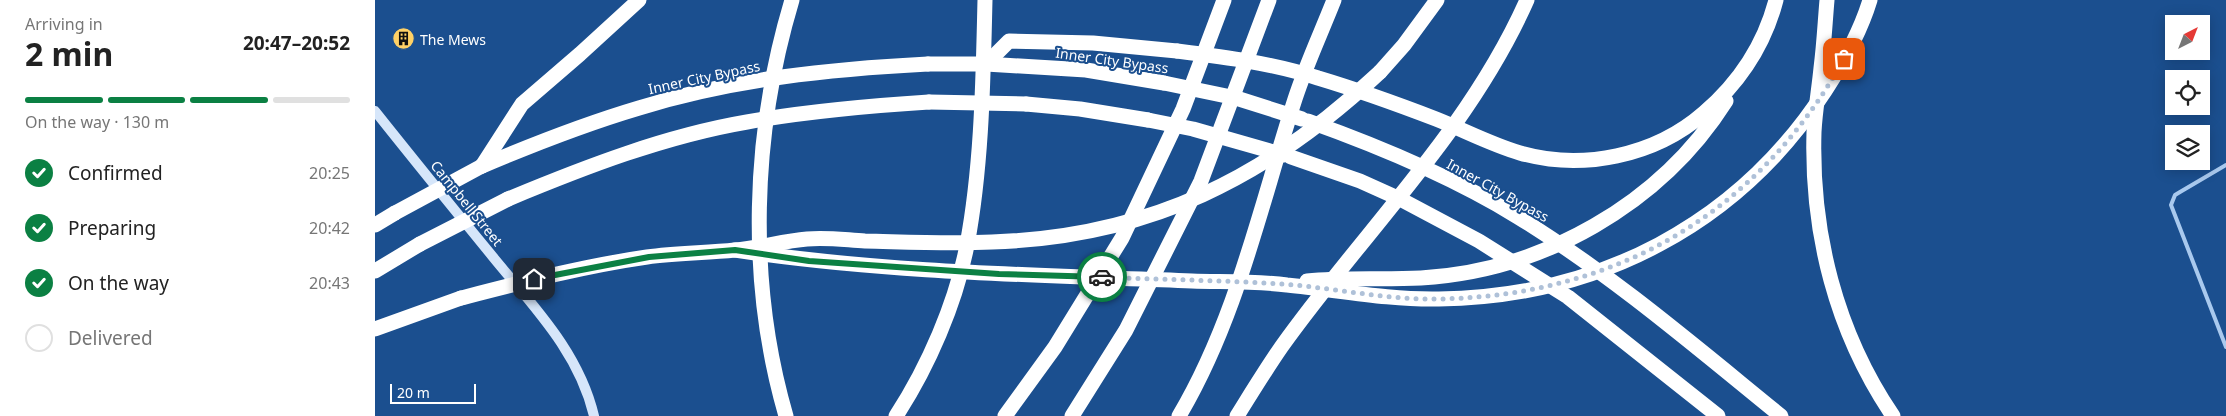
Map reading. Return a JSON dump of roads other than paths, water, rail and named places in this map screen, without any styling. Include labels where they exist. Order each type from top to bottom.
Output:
[{"type":"highway","points":[[482,166],[522,104],[639,0]]},
{"type":"highway","points":[[786,416],[770,339],[759,236],[763,155],[769,104],[775,63],[792,0]]},
{"type":"highway","points":[[896,416],[927,361],[942,328],[967,247],[975,196],[978,160],[985,0]]},
{"type":"highway","points":[[1005,416],[1055,347],[1122,238],[1183,109],[1224,0]]},
{"type":"highway","points":[[1072,416],[1126,330],[1201,181],[1269,0]]},
{"type":"highway","points":[[1179,416],[1207,364],[1237,291],[1296,97],[1334,0]]},
{"type":"highway","points":[[375,329],[461,298],[534,279],[599,265],[649,257],[735,250],[809,239],[923,243],[1032,240],[1074,236],[1162,212],[1230,183],[1263,164],[1319,125],[1380,72],[1437,0]]},
{"type":"highway","points":[[1237,416],[1283,346],[1445,137],[1503,50],[1527,0]]},
{"type":"highway","points":[[1283,284],[1333,278],[1421,278],[1466,272],[1510,262],[1563,243],[1595,225],[1643,194],[1668,172],[1704,133],[1741,77],[1756,47],[1775,0]]},
{"type":"highway","points":[[986,64],[1009,41],[1029,40],[1093,43],[1229,57],[1316,77],[1385,100],[1520,153],[1551,160],[1598,159],[1647,148],[1672,136],[1698,119],[1717,102],[1744,71],[1755,54],[1768,27],[1775,0]]},
{"type":"highway","points":[[1827,0],[1814,130],[1816,206],[1823,251],[1831,285],[1860,359],[1893,416]]},
{"type":"highway","points":[[735,250],[809,261],[937,270],[1283,284],[1387,298],[1439,299],[1492,296],[1563,283],[1594,274],[1627,261],[1693,225],[1722,205],[1769,163],[1809,116],[1835,76],[1853,42],[1870,0]]},
{"type":"highway","name":"Inner City Bypass","points":[[375,225],[395,212],[482,166],[585,126],[640,107],[684,96],[806,73],[869,67],[986,64],[1087,70],[1236,98],[1302,119],[1373,145],[1433,172],[1493,203],[1555,241],[1664,320],[1781,416]]},
{"type":"highway","points":[[375,271],[420,244],[508,198],[622,156],[687,136],[737,124],[814,112],[929,102],[1026,104],[1080,109],[1193,129],[1291,157],[1376,188],[1479,242],[1568,297],[1719,416]]},
{"type":"main road","name":"Campbell Street","points":[[375,111],[553,331],[580,373],[589,395],[594,416]]},
{"type":"lane","points":[[2226,165],[2175,195],[2171,205],[2226,347]]},
{"type":"place","name":"The Mews","points":[[404,39]]}]
